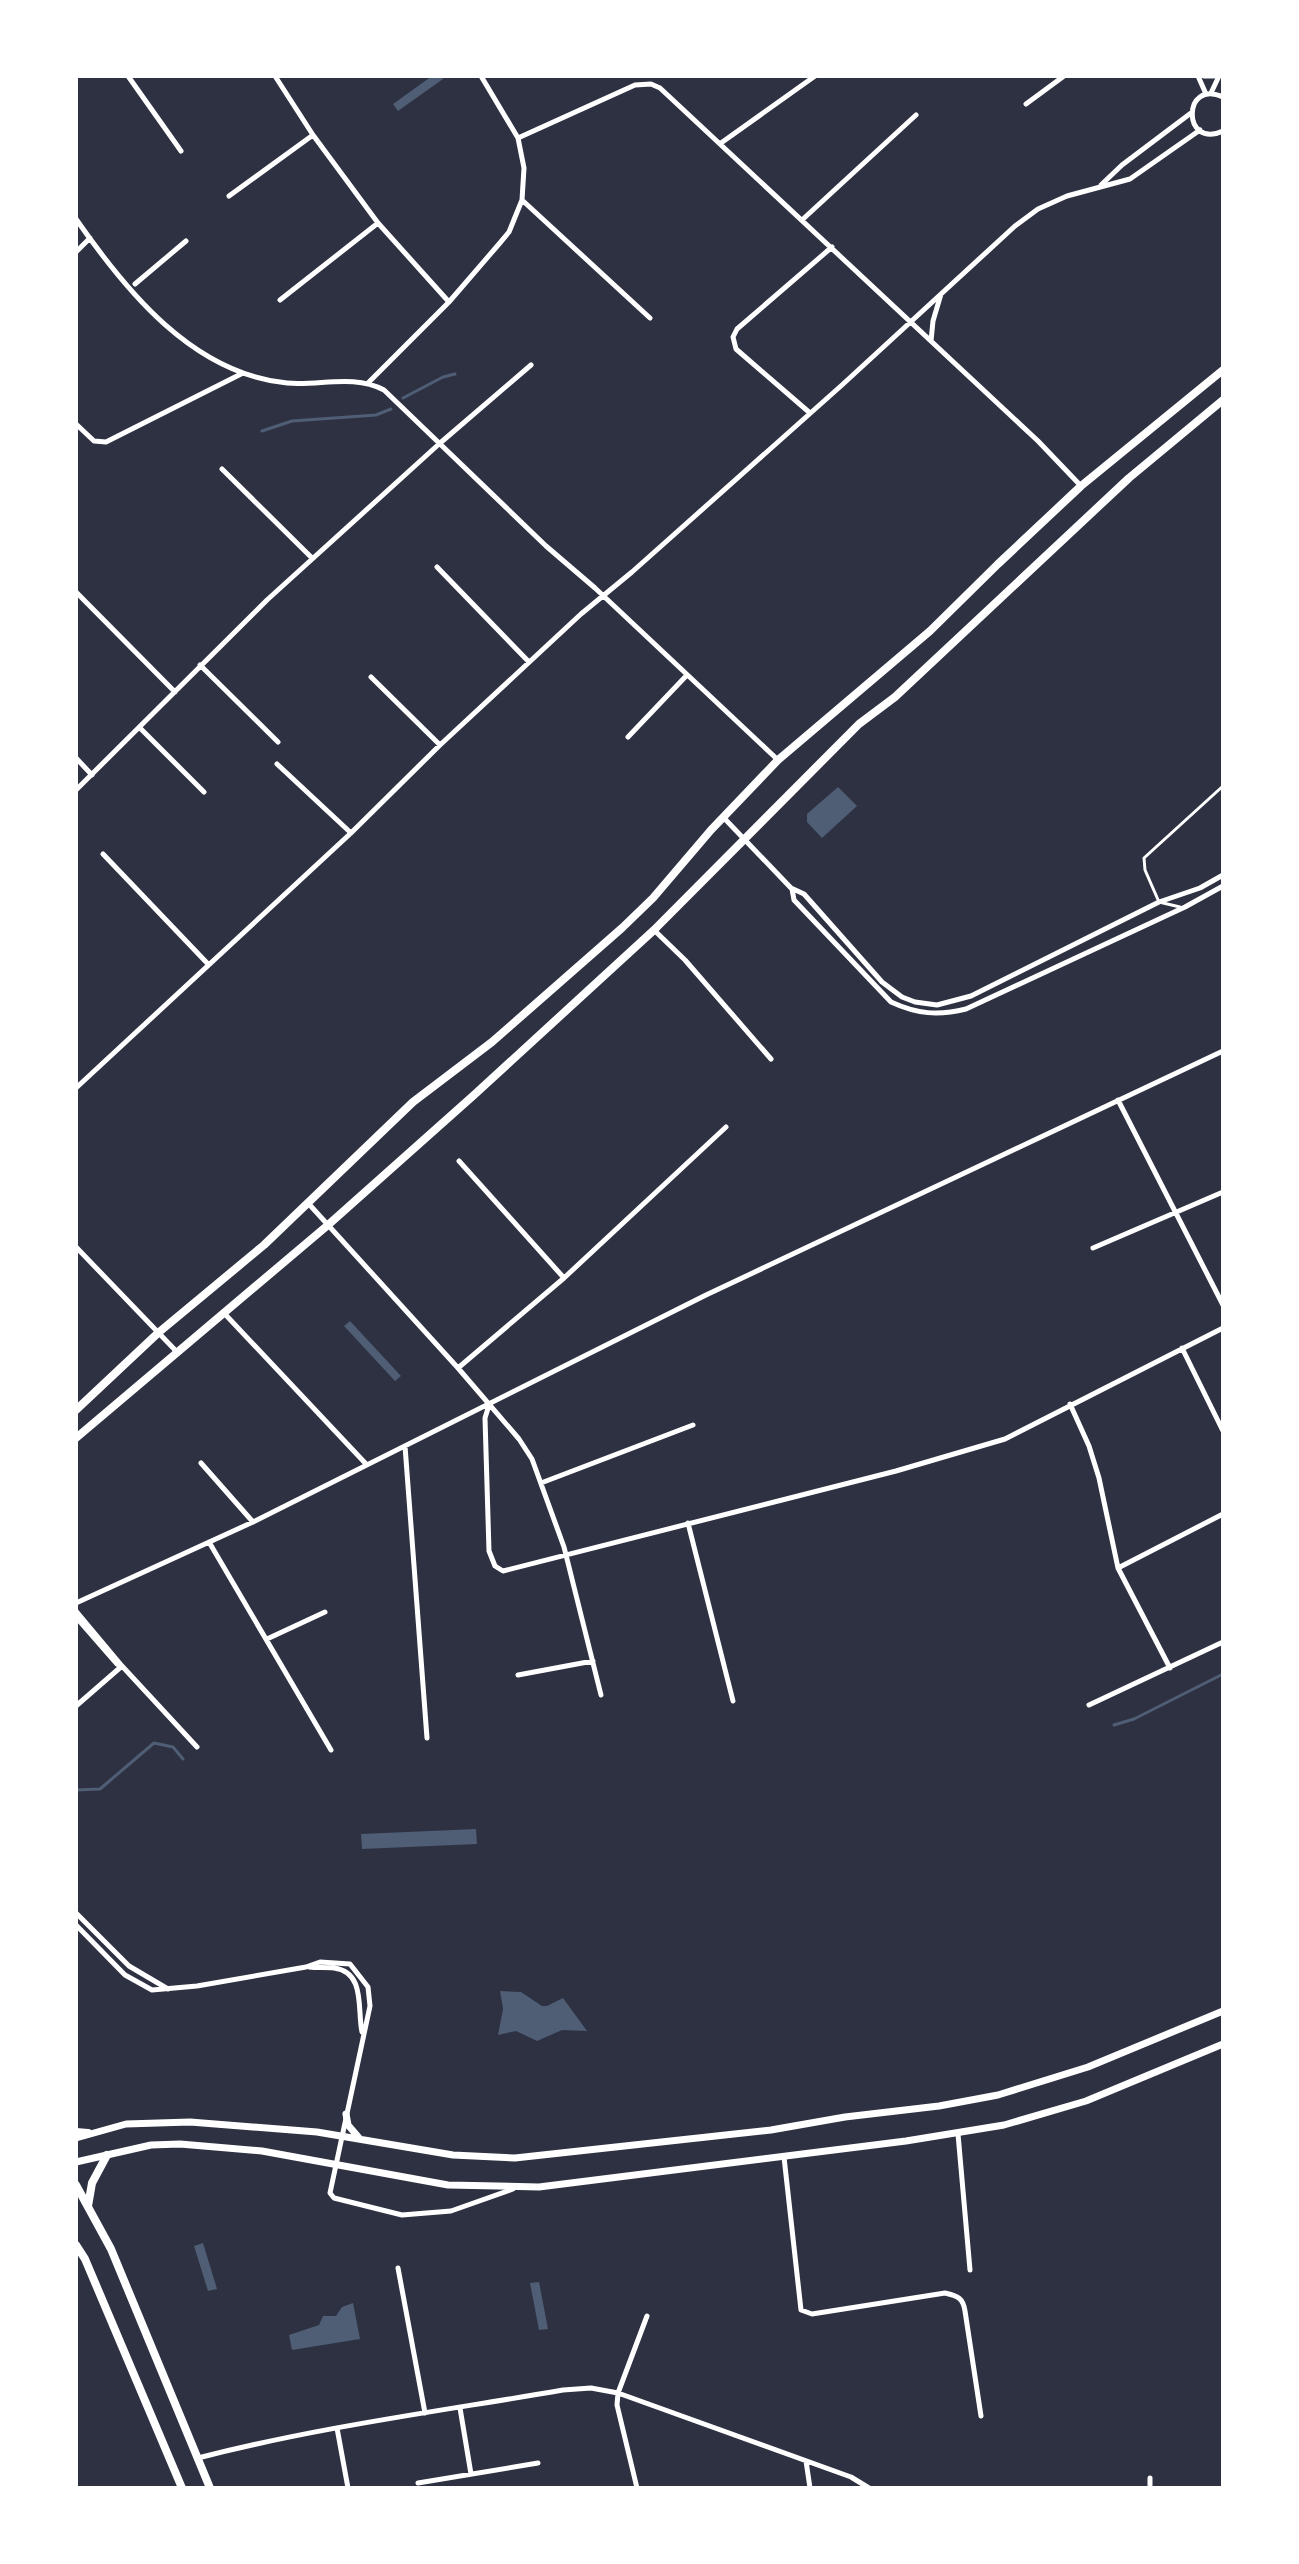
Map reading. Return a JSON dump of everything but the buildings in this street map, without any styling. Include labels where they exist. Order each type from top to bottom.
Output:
[{"type":"main road","points":[[76,1410],[158,1333],[264,1245],[413,1102],[492,1042],[622,928],[778,760],[930,631],[1081,486],[1223,370]]},
{"type":"main road","points":[[76,1438],[328,1225],[654,930],[859,724],[895,697],[1129,478],[1223,400]]},
{"type":"main road","points":[[76,2138],[126,2124],[174,2122],[342,2136],[453,2155],[515,2158],[771,2130],[998,2095],[1056,2078],[1223,2011]]},
{"type":"main road","points":[[76,2162],[151,2145],[180,2144],[262,2151],[448,2185],[525,2187],[958,2134],[1051,2113],[1223,2044]]},
{"type":"main road","points":[[346,2114],[348,2125],[361,2139]]},
{"type":"main road","points":[[76,2132],[88,2133]]},
{"type":"main road","points":[[88,2206],[92,2183],[107,2155]]},
{"type":"main road","points":[[76,2185],[111,2249],[210,2488]]},
{"type":"main road","points":[[76,2245],[91,2273],[182,2488]]},
{"type":"street","points":[[128,76],[181,151]]},
{"type":"street","points":[[275,76],[313,135],[378,223],[449,302]]},
{"type":"street","points":[[368,383],[449,302],[509,232],[522,200],[524,168],[518,138],[481,76]]},
{"type":"street","points":[[721,143],[815,76]]},
{"type":"street","points":[[1026,104],[1064,76]]},
{"type":"street","points":[[1198,76],[1209,94]]},
{"type":"street","points":[[1204,76],[1217,76],[1209,94]]},
{"type":"street","points":[[518,138],[627,88],[646,84],[665,91],[1038,441],[1081,486]]},
{"type":"street","points":[[1101,186],[1122,165],[1191,113],[1197,99],[1209,94],[1223,97]]},
{"type":"street","points":[[1191,113],[1194,125],[1200,130],[1208,134],[1221,132],[1223,139]]},
{"type":"street","points":[[802,220],[916,115]]},
{"type":"street","points":[[76,1088],[351,833],[529,662],[1026,217],[1053,202],[1130,179],[1200,130]]},
{"type":"street","points":[[229,196],[313,135]]},
{"type":"street","points":[[522,200],[650,318]]},
{"type":"street","points":[[76,219],[152,313],[173,334],[244,373],[289,383],[368,383],[390,396],[778,760]]},
{"type":"street","points":[[280,300],[378,223]]},
{"type":"street","points":[[76,252],[90,238]]},
{"type":"street","points":[[135,284],[186,241]]},
{"type":"street","points":[[810,413],[736,349],[733,340],[737,329],[832,247]]},
{"type":"street","points":[[931,341],[941,293]]},
{"type":"street","points":[[76,790],[312,558],[531,365]]},
{"type":"street","points":[[76,424],[94,441],[106,442],[244,373]]},
{"type":"street","points":[[222,469],[312,558]]},
{"type":"street","points":[[437,567],[529,662]]},
{"type":"street","points":[[76,592],[175,692]]},
{"type":"street","points":[[200,665],[278,742]]},
{"type":"street","points":[[628,737],[687,675]]},
{"type":"street","points":[[371,677],[440,745]]},
{"type":"street","points":[[140,728],[204,792]]},
{"type":"street","points":[[76,758],[92,775]]},
{"type":"street","points":[[277,764],[351,833]]},
{"type":"street","points":[[723,817],[791,888],[804,894],[890,989],[915,1002],[937,1005],[971,996],[1159,902],[1200,888],[1223,875]]},
{"type":"street","points":[[103,854],[208,964]]},
{"type":"street","points":[[791,888],[794,900],[891,1002],[912,1012],[929,1014],[966,1009],[1185,907],[1223,886]]},
{"type":"street","points":[[654,930],[685,960],[771,1059]]},
{"type":"street","points":[[76,1603],[253,1522],[706,1295],[1223,1051]]},
{"type":"street","points":[[1118,1100],[1223,1305]]},
{"type":"street","points":[[458,1368],[564,1278],[726,1127]]},
{"type":"street","points":[[459,1161],[564,1278]]},
{"type":"street","points":[[1093,1248],[1176,1212],[1190,1209],[1223,1192]]},
{"type":"street","points":[[308,1203],[458,1368],[519,1439],[532,1459],[566,1555],[601,1695]]},
{"type":"street","points":[[76,1247],[177,1352]]},
{"type":"street","points":[[223,1312],[367,1465]]},
{"type":"street","points":[[489,1404],[485,1418],[489,1539],[493,1561],[503,1571],[884,1474],[1005,1439],[1223,1328]]},
{"type":"street","points":[[1182,1348],[1223,1431]]},
{"type":"street","points":[[1070,1404],[1096,1466],[1118,1568],[1170,1668]]},
{"type":"street","points":[[541,1483],[693,1425]]},
{"type":"street","points":[[405,1446],[427,1738]]},
{"type":"street","points":[[201,1463],[253,1522]]},
{"type":"street","points":[[1118,1568],[1223,1514]]},
{"type":"street","points":[[688,1523],[733,1701]]},
{"type":"street","points":[[209,1542],[331,1750]]},
{"type":"street","points":[[76,1611],[197,1747]]},
{"type":"street","points":[[267,1639],[325,1612]]},
{"type":"street","points":[[76,1617],[122,1666]]},
{"type":"street","points":[[1089,1705],[1223,1642]]},
{"type":"street","points":[[518,1675],[593,1661]]},
{"type":"street","points":[[76,1706],[122,1666]]},
{"type":"street","points":[[76,1913],[129,1966],[169,1989]]},
{"type":"street","points":[[76,1925],[125,1975],[152,1990],[306,1967],[338,1969],[354,1981],[358,1990],[363,2033],[334,2165],[330,2193],[334,2198],[402,2215],[451,2211],[525,2187]]},
{"type":"street","points":[[958,2134],[970,2270]]},
{"type":"street","points":[[784,2157],[801,2310],[812,2314],[945,2293],[957,2295],[963,2301],[965,2311],[981,2416]]},
{"type":"street","points":[[398,2268],[425,2413]]},
{"type":"street","points":[[637,2488],[617,2405],[618,2393],[647,2316]]},
{"type":"street","points":[[198,2458],[337,2428],[580,2388],[618,2393],[851,2477],[869,2488]]},
{"type":"street","points":[[460,2408],[471,2474]]},
{"type":"street","points":[[337,2428],[348,2488]]},
{"type":"street","points":[[806,2460],[810,2488]]},
{"type":"street","points":[[418,2483],[538,2463]]},
{"type":"street","points":[[1150,2478],[1150,2488]]},
{"type":"lane","points":[[1185,907],[1159,902],[1145,870],[1144,858],[1223,786]]},
{"type":"water","points":[[432,76],[443,79],[398,111],[393,104]]},
{"type":"water","points":[[838,787],[857,806],[822,838],[807,822],[807,814]]},
{"type":"water","points":[[350,1321],[401,1376],[395,1381],[344,1326]]},
{"type":"water","points":[[476,1829],[477,1844],[362,1849],[361,1834]]},
{"type":"water","points":[[500,1991],[521,1992],[542,2006],[563,1998],[587,2031],[562,2030],[537,2041],[516,2031],[498,2035],[503,2009]]},
{"type":"water","points":[[203,2243],[217,2289],[208,2291],[194,2246]]},
{"type":"water","points":[[539,2282],[548,2329],[539,2330],[530,2283]]},
{"type":"water","points":[[353,2303],[360,2339],[292,2350],[289,2335],[319,2325],[323,2316],[336,2316],[342,2307]]},
{"type":"waterway","points":[[403,398],[455,374]]},
{"type":"waterway","points":[[262,431],[292,421],[376,415],[391,409]]},
{"type":"waterway","points":[[1114,1725],[1134,1719],[1223,1674]]},
{"type":"waterway","points":[[76,1790],[100,1789],[154,1743],[173,1747],[183,1759]]}]
